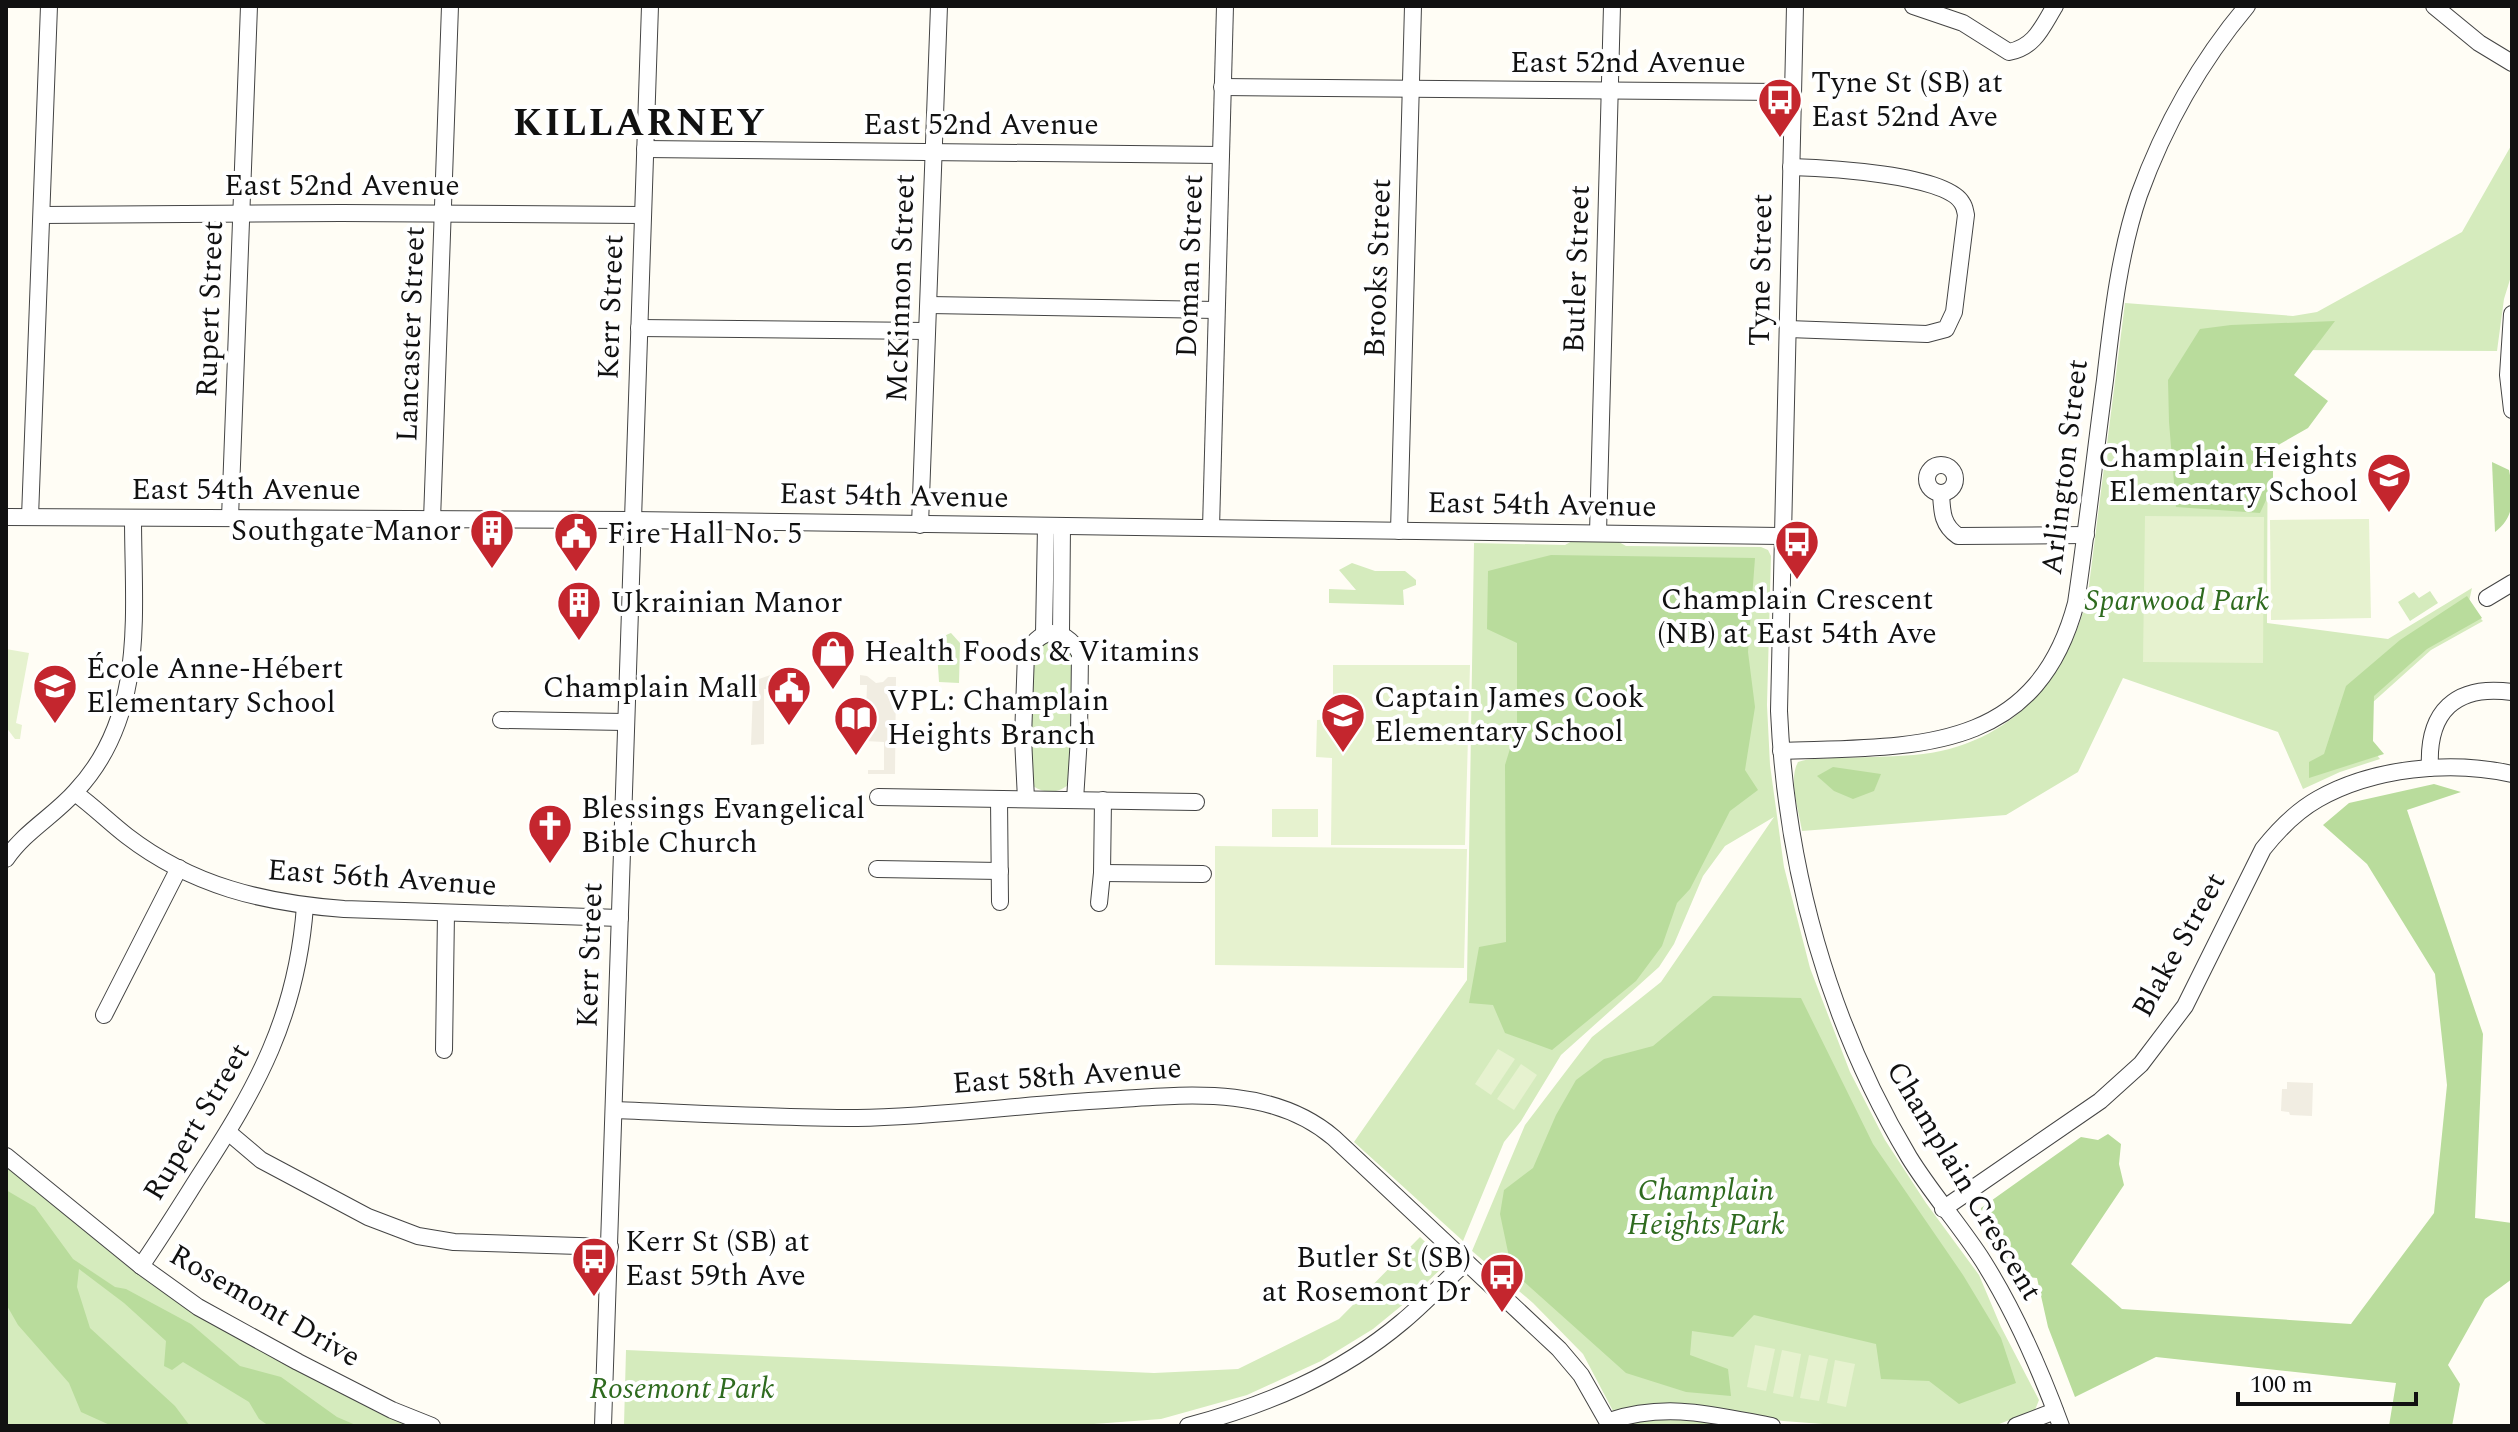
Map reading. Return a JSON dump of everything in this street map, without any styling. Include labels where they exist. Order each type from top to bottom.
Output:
[{"type":"street","points":[[30,517],[49,6]]},
{"type":"street","name":"Rupert Street","points":[[230,518],[249,6]]},
{"type":"street","name":"Lancaster Street","points":[[432,520],[450,6]]},
{"type":"street","name":"Kerr Street","points":[[603,1426],[650,6]]},
{"type":"street","name":"McKinnon Street","points":[[920,525],[939,6]]},
{"type":"street","name":"Doman Street","points":[[1211,528],[1225,6]]},
{"type":"street","name":"Brooks Street","points":[[1399,531],[1413,6]]},
{"type":"street","name":"Butler Street","points":[[1598,533],[1612,6]]},
{"type":"street","name":"Tyne Street","points":[[1782,536],[1795,6]]},
{"type":"street","points":[[1913,6],[1963,23],[2009,52],[2023,49],[2032,42],[2055,6]]},
{"type":"street","name":"Arlington Street","points":[[1781,751],[1943,740],[1978,727],[2004,712],[2034,686],[2063,641],[2076,603],[2112,320],[2138,198],[2166,130],[2186,92],[2247,6]]},
{"type":"street","points":[[2434,6],[2479,43],[2512,63]]},
{"type":"street","name":"East 52nd Avenue","points":[[1222,87],[1793,92]]},
{"type":"street","name":"East 52nd Avenue","points":[[645,149],[1221,155]]},
{"type":"street","points":[[1788,329],[1927,334],[1946,329],[1954,312],[1966,215],[1962,202],[1951,193],[1908,179],[1791,167]]},
{"type":"street","name":"East 52nd Avenue","points":[[42,215],[642,215]]},
{"type":"street","points":[[929,305],[1216,310]]},
{"type":"street","points":[[2512,314],[2508,375],[2512,410]]},
{"type":"street","points":[[639,328],[926,331]]},
{"type":"street","points":[[1941,493],[1942,517],[1948,529],[1958,536],[2086,535]]},
{"type":"street","name":"East 54th Avenue","points":[[6,517],[632,520],[1782,536]]},
{"type":"street","points":[[6,859],[35,825],[75,793],[102,756],[125,706],[132,663],[133,518]]},
{"type":"street","points":[[1052,633],[1054,526]]},
{"type":"street","name":"Champlain Crescent","points":[[1782,536],[1781,751],[1791,835],[1822,968],[1866,1076],[1909,1157],[1982,1260],[2007,1305],[2058,1418]]},
{"type":"street","points":[[2487,598],[2512,583]]},
{"type":"street","points":[[1026,799],[1023,738],[1026,653],[1033,641],[1052,633],[1073,643],[1080,653],[1075,800]]},
{"type":"street","points":[[2430,768],[2430,739],[2447,707],[2465,696],[2486,691],[2512,692]]},
{"type":"street","points":[[501,720],[625,722]]},
{"type":"street","name":"Blake Street","points":[[1943,1209],[2100,1101],[2141,1064],[2185,1006],[2263,849],[2279,829],[2299,812],[2344,787],[2381,776],[2430,768],[2512,774]]},
{"type":"street","name":"East 56th Avenue","points":[[75,793],[128,836],[179,868],[246,896],[305,906],[620,918]]},
{"type":"street","points":[[878,797],[1196,802]]},
{"type":"street","points":[[999,799],[1000,902]]},
{"type":"street","points":[[1099,903],[1103,800]]},
{"type":"street","points":[[104,1015],[179,868]]},
{"type":"street","points":[[877,869],[1000,871]]},
{"type":"street","points":[[1102,873],[1203,874]]},
{"type":"street","name":"Rupert Street","points":[[141,1266],[261,1076],[293,990],[305,906]]},
{"type":"street","points":[[444,1050],[446,913]]},
{"type":"street","name":"East 58th Avenue","points":[[614,1110],[857,1118],[1207,1094],[1254,1101],[1323,1129],[1393,1191],[1465,1263]]},
{"type":"street","points":[[228,1132],[261,1160],[368,1217],[406,1233],[454,1242],[610,1247]]},
{"type":"street","name":"Rosemont Drive","points":[[6,1156],[141,1266],[198,1307],[392,1410],[432,1426]]},
{"type":"street","points":[[1188,1426],[1243,1411],[1320,1377],[1367,1349],[1403,1321],[1465,1263],[1559,1349],[1581,1375],[1609,1424],[1635,1412],[1661,1410],[1772,1426]]},
{"type":"street","points":[[2016,1426],[2058,1418]]},
{"type":"green space","name":"Sparwood Park","points":[[2512,144],[2512,273],[2504,299],[2497,351],[2268,350],[2267,623],[2388,639],[2472,588],[2468,606],[2483,621],[2431,650],[2372,703],[2363,736],[2380,759],[2340,772],[2303,789],[2278,732],[2123,678],[2078,772],[2006,815],[1802,831],[1794,786],[1798,762],[1914,755],[1978,739],[2005,724],[2028,704],[2049,681],[2065,655],[2079,625],[2088,593],[2125,303],[2293,316],[2317,312],[2462,232]]},
{"type":"green space","points":[[2335,321],[2294,375],[2328,401],[2308,428],[2273,448],[2273,485],[2260,513],[2176,507],[2168,380],[2200,329]]},
{"type":"green space","points":[[2492,462],[2509,470],[2512,488],[2510,512],[2495,532]]},
{"type":"green space","points":[[2145,516],[2264,517],[2263,663],[2143,662]]},
{"type":"green space","points":[[2369,519],[2371,618],[2271,620],[2270,520]]},
{"type":"green space","points":[[1574,540],[1617,541],[1626,546],[1761,547],[1768,550],[1771,556],[1767,705],[1770,765],[1784,867],[1810,968],[1850,1072],[1885,1140],[1979,1275],[2001,1327],[2039,1400],[2035,1410],[1994,1426],[1850,1426],[1783,1421],[1666,1403],[1677,1418],[1730,1426],[1621,1426],[1583,1354],[1533,1303],[1472,1251],[1525,1125],[1592,1037],[1661,982],[1774,817],[1725,846],[1703,876],[1674,944],[1659,967],[1561,1055],[1521,1121],[1504,1142],[1463,1241],[1354,1142],[1467,980],[1474,543],[1565,545]]},
{"type":"green space","points":[[1551,555],[1755,558],[1748,652],[1755,707],[1745,770],[1758,790],[1730,811],[1690,889],[1677,903],[1662,946],[1636,981],[1552,1050],[1505,1033],[1493,1005],[1469,1003],[1479,947],[1506,942],[1505,765],[1517,726],[1517,643],[1487,629],[1488,571]]},
{"type":"green space","points":[[1352,563],[1375,571],[1405,571],[1416,580],[1416,585],[1403,590],[1404,605],[1329,603],[1329,589],[1356,590],[1339,570]]},
{"type":"green space","points":[[2430,591],[2438,603],[2410,621],[2398,602],[2414,592],[2419,598]]},
{"type":"green space","points":[[2467,596],[2482,618],[2427,649],[2374,696],[2373,741],[2384,754],[2309,778],[2309,762],[2324,754],[2346,686],[2400,640]]},
{"type":"green space","points":[[951,633],[960,643],[959,683],[939,682],[939,646]]},
{"type":"green space","points":[[1048,642],[1062,644],[1072,653],[1071,782],[1053,792],[1033,786],[1030,770],[1031,657],[1037,648]]},
{"type":"green space","points":[[6,649],[29,653],[16,723],[22,725],[20,739],[15,739],[6,727]]},
{"type":"green space","points":[[1333,665],[1470,665],[1465,845],[1331,845],[1332,758],[1316,757],[1317,720],[1333,719]]},
{"type":"green space","points":[[1833,767],[1881,774],[1874,791],[1853,799],[1834,791],[1817,776]]},
{"type":"green space","points":[[2434,784],[2461,792],[2407,810],[2483,1034],[2475,1218],[2512,1223],[2512,1279],[2485,1299],[2448,1365],[2460,1384],[2452,1426],[2389,1426],[2396,1383],[2156,1357],[2075,1397],[2048,1327],[2037,1278],[2014,1276],[1983,1227],[1981,1208],[2081,1137],[2098,1140],[2108,1134],[2121,1144],[2119,1164],[2124,1185],[2071,1264],[2122,1309],[2351,1324],[2434,1213],[2447,1085],[2435,974],[2367,864],[2323,825],[2349,803]]},
{"type":"green space","points":[[1272,809],[1318,809],[1318,837],[1272,837]]},
{"type":"green space","points":[[1215,846],[1467,849],[1464,968],[1215,965]]},
{"type":"green space","name":"Champlain Heights Park","points":[[1713,996],[1801,998],[1873,1144],[1963,1275],[2001,1338],[2016,1383],[1959,1404],[1929,1381],[1881,1379],[1876,1344],[1754,1315],[1733,1337],[1692,1331],[1690,1355],[1728,1369],[1731,1396],[1686,1392],[1626,1373],[1512,1271],[1500,1214],[1504,1190],[1533,1168],[1556,1115],[1576,1080],[1604,1059],[1653,1046]]},
{"type":"green space","points":[[1498,1049],[1515,1059],[1491,1095],[1475,1084]]},
{"type":"green space","points":[[1521,1064],[1537,1075],[1514,1110],[1497,1099]]},
{"type":"green space","points":[[6,1166],[127,1266],[192,1312],[407,1426],[6,1426]]},
{"type":"green space","points":[[6,1190],[35,1207],[73,1259],[115,1287],[126,1289],[191,1324],[240,1366],[281,1377],[337,1417],[358,1426],[269,1426],[259,1419],[249,1402],[183,1362],[172,1370],[164,1366],[166,1341],[124,1303],[79,1269],[77,1287],[90,1328],[175,1406],[190,1426],[112,1426],[81,1412],[69,1383],[18,1325],[6,1304]]},
{"type":"green space","name":"Rosemont Park","points":[[1420,1237],[1444,1260],[1445,1265],[1373,1329],[1321,1361],[1247,1395],[1161,1419],[1067,1426],[624,1425],[626,1350],[1154,1373],[1238,1369],[1339,1319]]},
{"type":"green space","points":[[1755,1345],[1775,1349],[1766,1391],[1747,1387]]},
{"type":"green space","points":[[1782,1350],[1801,1354],[1793,1397],[1773,1393]]},
{"type":"green space","points":[[1809,1355],[1828,1359],[1819,1401],[1800,1398]]},
{"type":"green space","points":[[1835,1360],[1855,1364],[1846,1407],[1827,1403]]},
{"type":"shaded area","points":[[773,674],[773,689],[764,689],[764,744],[751,745],[753,689],[759,679]]},
{"type":"shaded area","points":[[860,675],[876,683],[896,677],[895,774],[868,774],[868,770],[884,770],[884,742],[865,741],[867,685],[860,685]]},
{"type":"shaded area","points":[[2287,1082],[2313,1083],[2312,1116],[2290,1115],[2281,1111],[2282,1089],[2287,1089]]},
{"type":"place","name":"Tyne St (SB) at East 52nd Ave","points":[[1780,139]]},
{"type":"place","name":"Champlain Heights Elementary School","points":[[2389,514]]},
{"type":"place","name":"Southgate Manor","points":[[492,570]]},
{"type":"place","name":"Fire Hall No. 5","points":[[576,573]]},
{"type":"place","name":"Champlain Crescent (NB) at East 54th Ave","points":[[1797,581]]},
{"type":"place","name":"Ukrainian Manor","points":[[579,642]]},
{"type":"place","name":"Health Foods & Vitamins","points":[[833,691]]},
{"type":"place","name":"École Anne-Hébert Elementary School","points":[[55,725]]},
{"type":"place","name":"Champlain Mall","points":[[789,727]]},
{"type":"place","name":"Captain James Cook Elementary School","points":[[1343,754]]},
{"type":"place","name":"VPL: Champlain Heights Branch","points":[[856,757]]},
{"type":"place","name":"Blessings Evangelical Bible Church","points":[[550,865]]},
{"type":"place","name":"Kerr St (SB) at East 59th Ave","points":[[594,1298]]},
{"type":"place","name":"Butler St (SB) at Rosemont Dr","points":[[1502,1314]]},
{"type":"district","name":"KILLARNEY","points":[[640,124]]}]
